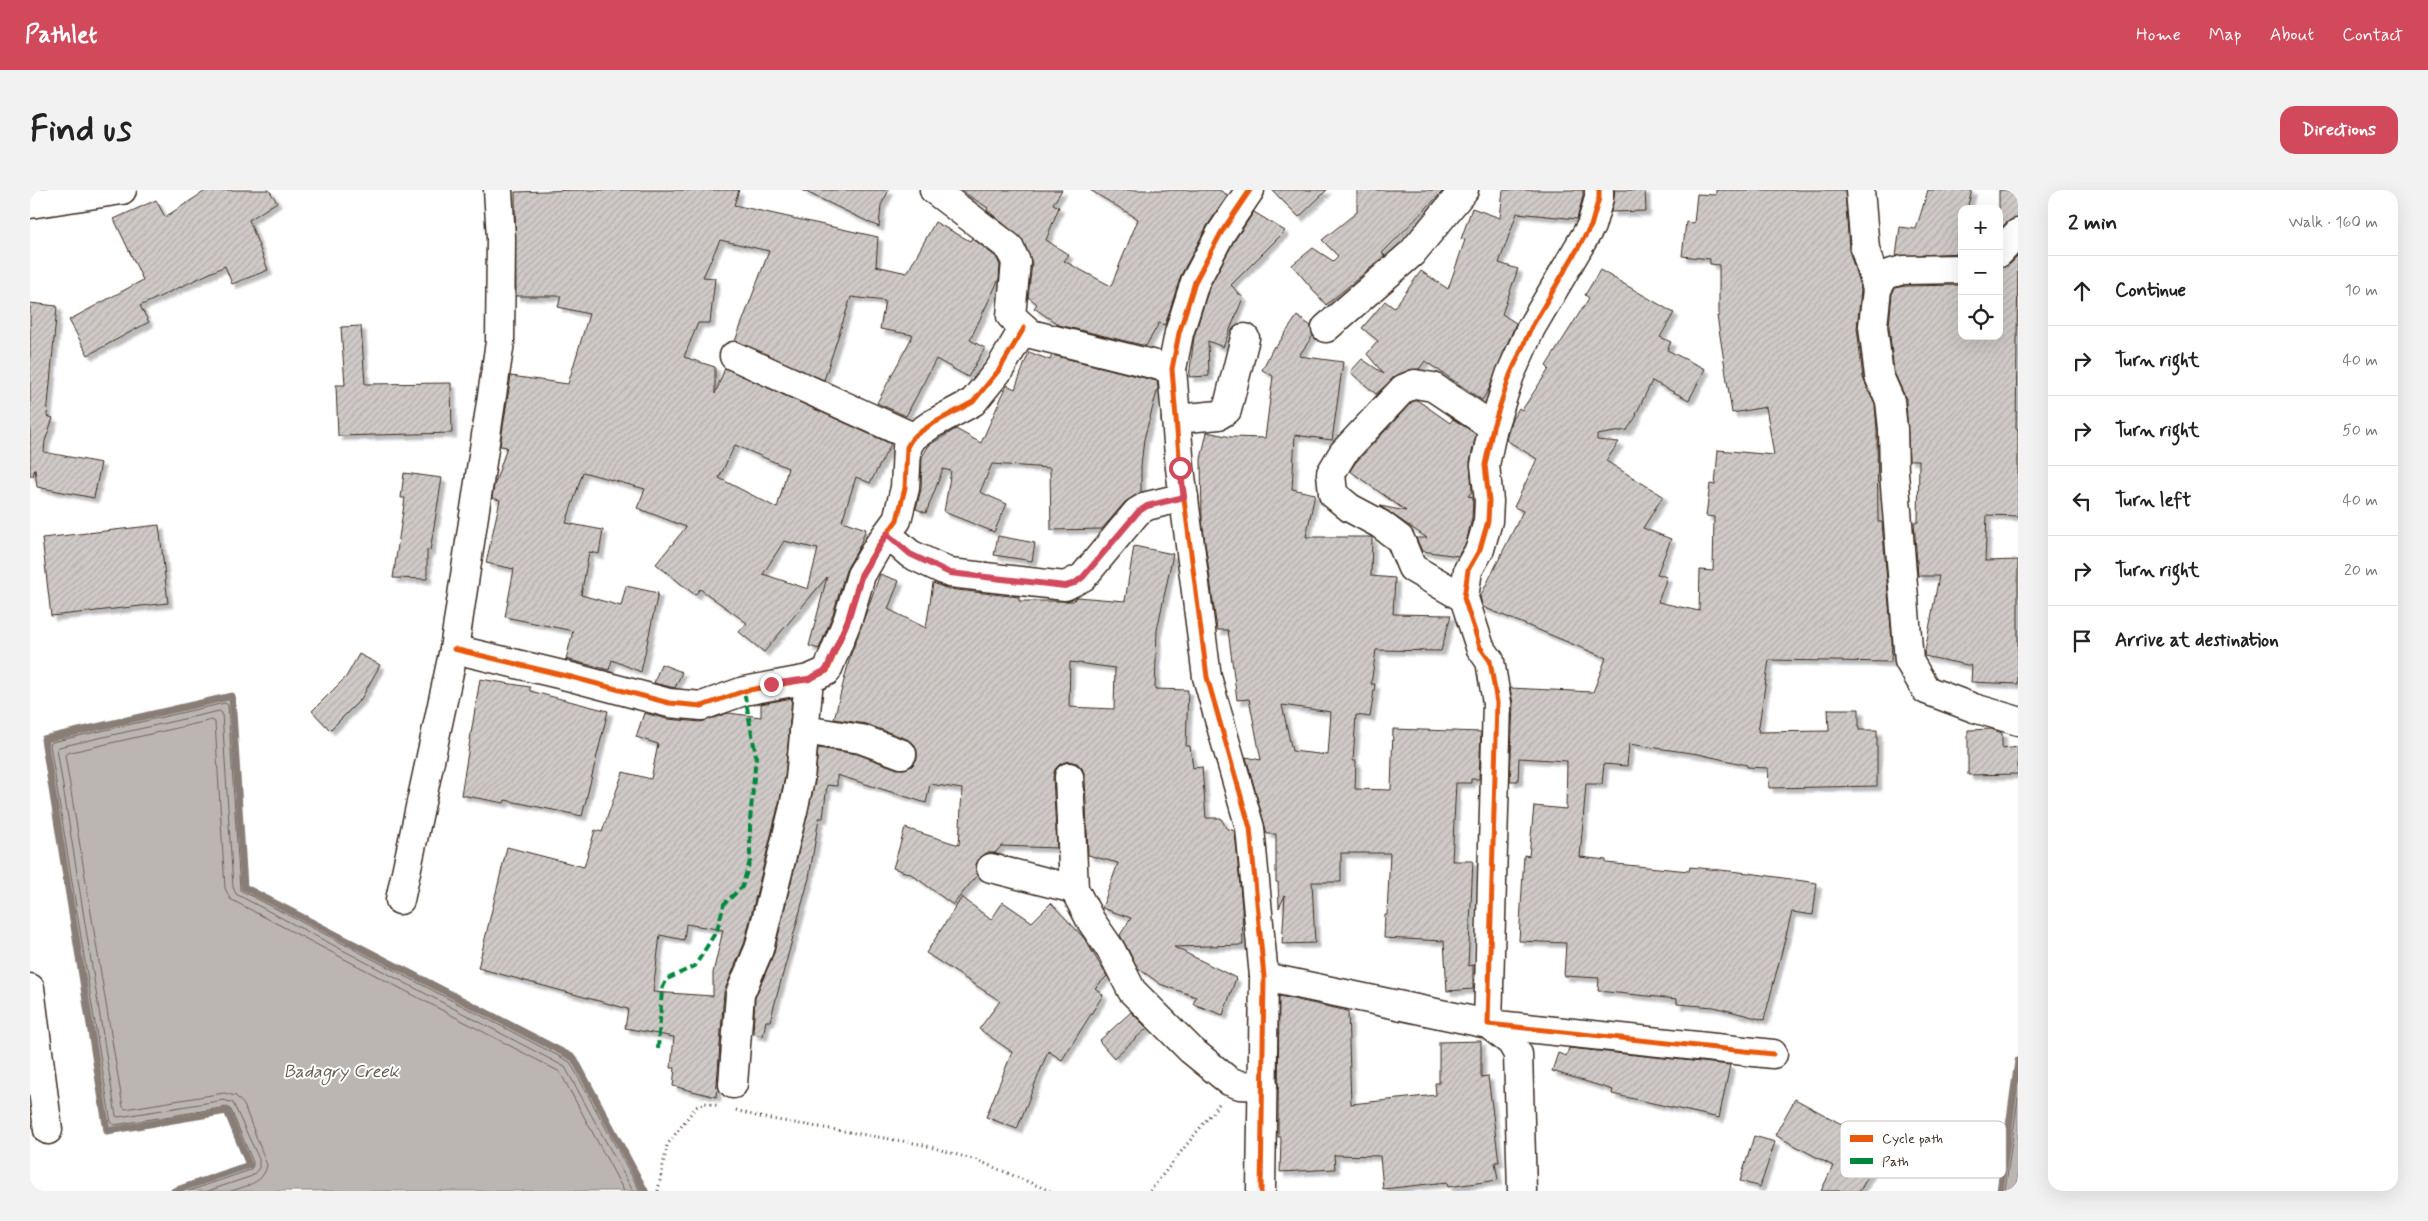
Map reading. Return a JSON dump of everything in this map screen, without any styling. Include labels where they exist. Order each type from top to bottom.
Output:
[{"type":"street","points":[[30,204],[122,190]]},
{"type":"street","points":[[400,900],[454,649],[500,342],[501,238],[498,190]]},
{"type":"street","points":[[934,190],[1009,247],[1016,262],[1011,316],[1031,334],[1172,369]]},
{"type":"street","points":[[1250,190],[1221,233],[1195,282],[1179,333],[1172,369],[1184,497],[1207,678],[1250,828],[1264,977],[1252,1086],[1262,1191]]},
{"type":"street","points":[[1326,328],[1412,253],[1464,190]]},
{"type":"street","points":[[1488,1024],[1497,703],[1490,661],[1480,647],[1464,598],[1468,570],[1480,549],[1488,521],[1490,501],[1485,465],[1493,427],[1510,375],[1531,328],[1591,226],[1599,198],[1598,190]]},
{"type":"street","points":[[1860,190],[1865,249],[1876,289],[1873,326],[1879,376],[1890,401],[1893,429],[1894,473],[1909,661],[1926,690],[1974,708],[2018,721]]},
{"type":"street","points":[[2002,250],[2018,233]]},
{"type":"street","points":[[1876,289],[1885,275],[1903,270],[1958,268]]},
{"type":"street","points":[[454,649],[521,664],[669,703],[702,706],[744,690],[809,679],[826,670],[848,620],[862,574],[897,520],[905,488],[907,446],[913,437],[932,424],[973,402],[1000,370],[1024,328]]},
{"type":"street","points":[[1176,418],[1219,415],[1227,410],[1246,338]]},
{"type":"street","points":[[734,356],[913,437]]},
{"type":"street","points":[[1464,598],[1412,568],[1400,539],[1380,524],[1350,508],[1333,494],[1331,474],[1343,454],[1403,388],[1415,384],[1433,387],[1493,427]]},
{"type":"street","points":[[887,534],[910,554],[950,573],[1065,586],[1075,583],[1083,577],[1138,512],[1147,506],[1184,497]]},
{"type":"street","points":[[729,1100],[740,994],[759,949],[773,900],[800,779],[809,679]]},
{"type":"street","points":[[804,730],[862,739],[902,754]]},
{"type":"street","points":[[1069,777],[1074,889],[1090,922],[1111,950],[1132,991],[1191,1050],[1229,1080],[1252,1086]]},
{"type":"street","points":[[991,868],[1074,889]]},
{"type":"street","points":[[1264,977],[1488,1024],[1773,1054]]},
{"type":"street","points":[[30,988],[48,1130]]},
{"type":"street","points":[[1488,1024],[1511,1042],[1518,1054],[1522,1191]]},
{"type":"path","points":[[1150,1191],[1219,1104],[1252,1086]]},
{"type":"path","points":[[658,1191],[667,1145],[696,1107],[706,1103],[729,1100],[759,1117],[920,1144],[980,1161],[1050,1191]]},
{"type":"water","name":"Badagry Creek","points":[[232,696],[244,887],[574,1058],[645,1191],[174,1191],[249,1165],[227,1111],[107,1131],[44,739]]},
{"type":"water","points":[[2018,1061],[2018,1191],[2000,1191],[2002,1178],[2006,1178],[2006,1148]]},
{"type":"building","points":[[207,190],[269,190],[277,202],[249,220],[268,270],[232,284],[225,266],[140,306],[149,322],[88,355],[69,320],[143,280],[114,219],[156,200],[165,217]]},
{"type":"building","points":[[739,190],[734,205],[878,237],[876,266],[907,273],[935,222],[970,241],[972,238],[996,257],[1000,265],[999,279],[970,340],[985,348],[968,377],[936,359],[906,416],[877,403],[913,335],[880,329],[885,301],[851,297],[824,380],[735,341],[769,251],[720,240],[703,277],[715,278],[710,323],[698,323],[684,357],[715,367],[715,394],[725,368],[891,444],[870,483],[856,477],[842,521],[866,529],[859,547],[846,570],[833,614],[819,649],[809,646],[827,577],[764,652],[739,632],[747,623],[700,589],[695,595],[656,564],[686,527],[637,508],[645,489],[583,472],[566,523],[603,530],[599,554],[589,552],[581,595],[621,606],[626,586],[658,593],[641,672],[612,660],[609,670],[566,659],[573,631],[505,617],[514,569],[486,563],[500,500],[492,498],[507,447],[500,446],[511,376],[568,384],[589,314],[558,307],[561,296],[516,296],[515,192]],"holes":[[[735,445],[788,468],[777,508],[719,478]],[[784,541],[818,549],[808,589],[763,574]]]},
{"type":"building","points":[[802,190],[889,190],[881,205],[879,227]]},
{"type":"building","points":[[960,190],[1062,190],[1053,204],[1059,207],[1046,240],[1069,255],[1064,261],[1111,286],[1138,219],[1090,190],[1219,190],[1228,195],[1207,226],[1181,275],[1165,325],[1159,323],[1146,346],[1059,325],[1034,308],[1037,304],[1028,297],[1032,263],[1023,240],[987,210],[988,208]]},
{"type":"building","points":[[1272,190],[1327,190],[1299,217]]},
{"type":"building","points":[[1357,190],[1444,190],[1382,253],[1385,256],[1326,305],[1292,265],[1313,248],[1333,261],[1338,256],[1322,240],[1357,212]]},
{"type":"building","points":[[1503,190],[1583,190],[1583,196],[1577,219],[1517,213],[1499,263],[1518,269],[1502,314],[1516,323],[1488,391],[1482,400],[1425,361],[1419,369],[1409,370],[1397,375],[1376,394],[1350,372],[1362,359],[1384,374],[1367,354],[1378,341],[1362,328],[1385,301],[1394,308],[1421,271],[1448,289],[1465,240],[1461,239],[1472,208],[1500,218]]},
{"type":"building","points":[[1615,190],[1645,190],[1646,211],[1611,212]]},
{"type":"building","points":[[1716,190],[1845,190],[1849,250],[1861,290],[1857,328],[1863,378],[1875,405],[1878,522],[1882,522],[1892,641],[1891,662],[1769,660],[1758,732],[1829,731],[1828,709],[1859,709],[1859,730],[1877,730],[1877,786],[1769,788],[1768,768],[1747,767],[1747,765],[1698,754],[1629,744],[1627,766],[1604,764],[1602,784],[1586,784],[1580,857],[1606,860],[1606,863],[1689,871],[1690,867],[1817,883],[1813,915],[1792,912],[1764,1020],[1714,1007],[1677,1004],[1677,999],[1598,991],[1599,978],[1564,976],[1566,943],[1519,941],[1524,855],[1529,856],[1534,806],[1566,809],[1567,761],[1519,758],[1518,781],[1510,781],[1513,703],[1510,688],[1593,692],[1606,658],[1483,607],[1480,597],[1523,511],[1514,507],[1537,459],[1506,440],[1511,421],[1519,408],[1522,410],[1549,369],[1546,366],[1589,298],[1585,295],[1600,270],[1674,313],[1660,337],[1671,342],[1667,350],[1705,369],[1689,400],[1652,381],[1637,415],[1627,430],[1597,435],[1597,440],[1619,442],[1606,461],[1663,496],[1643,528],[1671,539],[1657,574],[1667,577],[1658,602],[1699,611],[1700,570],[1713,571],[1714,517],[1706,516],[1710,484],[1715,485],[1718,450],[1774,455],[1766,407],[1732,413],[1717,316],[1719,316],[1719,265],[1710,264],[1710,259],[1682,256],[1686,222],[1694,223],[1697,194],[1716,195]]},
{"type":"building","points":[[1928,190],[1972,190],[1968,205],[1958,205],[1958,253],[1896,256],[1900,227],[1916,229]]},
{"type":"building","points":[[1999,190],[2018,190],[2018,218],[2007,222],[2003,226],[2003,205],[1999,205]]},
{"type":"building","points":[[1254,212],[1285,231],[1231,285],[1243,298],[1223,347],[1208,341],[1209,376],[1189,377],[1194,337],[1209,288],[1234,241]]},
{"type":"building","points":[[2018,256],[2016,429],[2018,429],[2018,516],[1987,515],[1985,561],[2018,560],[2018,684],[1971,682],[1972,666],[1924,656],[1939,576],[1918,576],[1914,522],[1918,522],[1919,460],[1909,460],[1906,399],[1894,372],[1889,326],[1892,294],[1895,288],[1905,286],[1958,285],[1958,340],[2003,340],[2003,267],[2010,264]]},
{"type":"building","points":[[30,303],[57,306],[47,416],[53,418],[45,441],[44,452],[101,463],[94,498],[37,487],[35,469],[33,476],[30,476]]},
{"type":"building","points":[[1297,316],[1311,326],[1313,335],[1299,356],[1343,362],[1332,440],[1295,435],[1292,489],[1315,494],[1306,537],[1372,537],[1371,576],[1395,578],[1393,614],[1451,615],[1441,651],[1376,650],[1371,684],[1375,684],[1370,717],[1356,715],[1353,761],[1356,761],[1355,789],[1391,790],[1393,729],[1481,732],[1479,779],[1471,779],[1471,783],[1456,783],[1452,861],[1473,861],[1468,966],[1473,965],[1473,989],[1447,991],[1444,941],[1384,938],[1390,853],[1341,853],[1341,882],[1312,882],[1315,943],[1282,944],[1285,895],[1279,908],[1278,882],[1276,882],[1276,834],[1267,834],[1246,757],[1261,760],[1249,699],[1237,700],[1228,630],[1217,630],[1202,520],[1201,459],[1207,432],[1231,437],[1265,438],[1273,376],[1262,370],[1274,346],[1276,347]],"holes":[[[1282,705],[1331,712],[1328,755],[1292,751]]]},
{"type":"building","points":[[361,326],[365,384],[451,383],[452,433],[338,436],[336,385],[345,385],[341,327]]},
{"type":"building","points":[[1029,352],[1050,360],[1052,355],[1157,381],[1158,388],[1144,439],[1141,492],[1125,502],[1102,529],[1051,530],[1050,468],[992,464],[980,492],[1007,504],[994,532],[944,512],[951,471],[943,469],[926,513],[916,509],[921,489],[922,457],[929,445],[956,429],[981,443],[1007,385],[1015,389]]},
{"type":"building","points":[[1417,400],[1450,423],[1453,419],[1476,434],[1470,462],[1472,491],[1468,496],[1473,497],[1472,518],[1466,543],[1458,556],[1422,551],[1416,538],[1427,538],[1380,506],[1406,511],[1350,471],[1356,462],[1412,402]]},
{"type":"building","points":[[404,473],[442,478],[430,551],[427,550],[427,579],[393,578],[405,498],[401,498]]},
{"type":"building","points":[[159,525],[168,603],[51,616],[42,538]]},
{"type":"building","points":[[998,536],[1035,543],[1032,561],[994,555]]},
{"type":"building","points":[[1134,546],[1173,554],[1157,630],[1155,689],[1188,690],[1186,746],[1190,746],[1193,768],[1202,767],[1206,818],[1221,818],[1226,828],[1235,831],[1242,908],[1243,945],[1174,947],[1236,978],[1223,1015],[1193,1004],[1196,997],[1160,984],[1138,968],[1120,935],[1131,918],[1102,908],[1118,863],[1088,855],[1085,776],[1082,768],[1077,763],[1068,761],[1060,764],[1055,769],[1053,777],[1057,848],[1001,846],[995,853],[986,853],[976,864],[977,875],[953,905],[911,874],[893,868],[905,828],[959,845],[962,789],[930,784],[926,803],[837,775],[837,786],[827,785],[823,818],[819,818],[809,878],[770,1021],[766,1021],[763,1036],[753,1034],[755,998],[774,953],[815,782],[818,748],[857,754],[897,769],[905,769],[912,766],[917,759],[917,751],[914,744],[907,739],[866,724],[834,719],[850,657],[880,574],[899,581],[888,609],[926,628],[933,583],[948,589],[1019,597],[1019,601],[1073,601],[1077,597],[1125,601]],"holes":[[[1070,662],[1115,668],[1114,709],[1069,707]]]},
{"type":"building","points":[[359,654],[380,665],[361,699],[330,730],[312,711],[346,677]]},
{"type":"building","points":[[661,664],[682,672],[675,688],[654,683]]},
{"type":"building","points":[[480,679],[530,687],[530,691],[608,711],[582,816],[505,800],[504,803],[461,795]]},
{"type":"building","points":[[792,698],[785,777],[744,944],[724,992],[716,1097],[673,1086],[675,1068],[671,1068],[674,1037],[625,1028],[628,1009],[478,968],[507,847],[584,867],[595,830],[602,832],[623,772],[651,779],[658,744],[636,737],[644,713],[667,719],[701,722],[728,713],[761,717],[761,704]],"holes":[[[686,924],[723,930],[713,973],[713,996],[653,992],[660,935],[684,940]]]},
{"type":"building","points":[[1991,729],[2002,733],[2002,749],[2018,747],[2018,774],[1968,775],[1968,730]]},
{"type":"building","points":[[962,897],[991,920],[1003,902],[1032,922],[1051,903],[1084,938],[1107,976],[1095,988],[1103,995],[1062,1060],[1048,1051],[1017,1129],[986,1117],[1012,1052],[979,1029],[1000,1001],[926,953]]},
{"type":"building","points":[[1279,996],[1348,1011],[1351,1104],[1436,1095],[1435,1083],[1439,1083],[1439,1042],[1481,1041],[1481,1077],[1488,1076],[1499,1162],[1495,1162],[1498,1180],[1448,1187],[1447,1182],[1383,1189],[1380,1156],[1334,1155],[1335,1169],[1280,1172],[1281,1137],[1278,1137]]},
{"type":"building","points":[[1131,1012],[1147,1028],[1114,1058],[1099,1041]]},
{"type":"building","points":[[1569,1048],[1730,1065],[1719,1118],[1612,1094],[1613,1090],[1552,1071],[1558,1053],[1566,1056]]},
{"type":"building","points":[[1795,1099],[1840,1123],[1840,1178],[1867,1178],[1860,1191],[1821,1191],[1833,1166],[1775,1135]]},
{"type":"building","points":[[1754,1136],[1775,1142],[1760,1187],[1740,1181]]},
{"type":"waterway","points":[[174,1191],[249,1165],[227,1111],[107,1131],[44,739],[232,696],[244,887],[574,1058],[645,1191]]},
{"type":"waterway","points":[[2006,1148],[2018,1061]]},
{"type":"waterway","points":[[2000,1191],[2002,1178]]},
{"type":"marked path","points":[[658,1049],[662,989],[667,979],[695,966],[717,930],[724,904],[742,887],[750,861],[750,821],[756,756],[744,691]]},
{"type":"cycle path","points":[[1250,190],[1221,233],[1195,282],[1179,333],[1172,369],[1180,468],[1207,677],[1250,828],[1264,977],[1261,1191]]},
{"type":"cycle path","points":[[1599,190],[1599,198],[1591,226],[1531,328],[1510,375],[1493,427],[1485,465],[1489,501],[1488,521],[1480,549],[1468,570],[1464,598],[1480,647],[1490,661],[1497,703],[1488,1024],[1773,1054]]},
{"type":"cycle path","points":[[454,649],[669,703],[702,706],[744,691],[809,679],[827,671],[848,619],[861,575],[878,546],[897,520],[905,488],[907,447],[913,437],[932,424],[973,402],[999,370],[1024,328]]},
{"type":"route","points":[[771,684],[809,679],[826,670],[848,620],[862,574],[887,534],[910,554],[950,573],[1065,586],[1075,583],[1083,577],[1138,512],[1147,506],[1184,497],[1180,468]]}]
